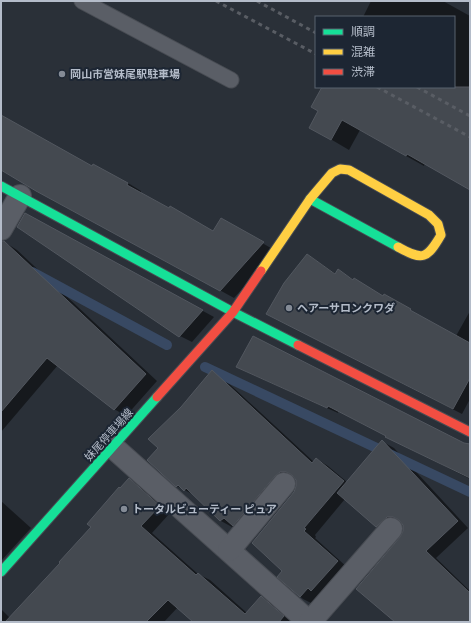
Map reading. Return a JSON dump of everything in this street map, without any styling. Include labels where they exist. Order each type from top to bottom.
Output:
[{"type":"street","name":"妹尾停車場線","points":[[1,572],[114,448],[233,312],[310,199],[332,173],[340,169],[349,170],[430,215],[436,220],[440,227],[441,235],[431,252],[423,256],[414,256],[310,199]]},
{"type":"street","points":[[1,229],[11,191],[233,312],[470,432]]},
{"type":"street","points":[[114,448],[309,622],[391,529]]},
{"type":"street","points":[[228,550],[284,484]]},
{"type":"lane","points":[[82,1],[231,80]]},
{"type":"building","points":[[470,87],[470,190],[407,154],[406,156],[342,120],[331,140],[309,128],[318,111],[311,107],[321,88]]},
{"type":"building","points":[[1,115],[92,166],[93,164],[128,183],[127,185],[169,208],[170,206],[213,231],[221,218],[264,242],[220,291],[36,191],[1,170]]},
{"type":"building","points":[[25,213],[203,310],[179,337],[17,227]]},
{"type":"building","points":[[1,241],[4,241],[146,374],[114,410],[47,358],[1,412]]},
{"type":"building","points":[[307,254],[335,274],[338,269],[353,280],[354,278],[383,296],[384,294],[470,343],[470,378],[453,409],[266,314],[284,283]]},
{"type":"building","points":[[253,336],[464,443],[470,444],[470,478],[385,437],[386,436],[328,406],[327,408],[236,367]]},
{"type":"building","points":[[212,370],[312,463],[316,458],[344,481],[304,528],[306,529],[304,531],[338,561],[311,591],[308,588],[300,597],[277,577],[282,571],[252,543],[294,492],[296,480],[292,475],[286,472],[280,472],[275,476],[233,526],[224,518],[220,521],[186,488],[184,491],[178,485],[176,487],[147,460],[158,448],[148,439],[181,407]]},
{"type":"building","points":[[382,440],[458,521],[426,551],[470,593],[470,622],[395,622],[356,589],[400,537],[403,531],[403,525],[399,520],[393,517],[387,517],[376,527],[337,493]]},
{"type":"building","points":[[129,478],[160,506],[141,526],[196,575],[198,573],[245,614],[261,596],[284,616],[279,622],[193,622],[168,600],[146,622],[5,622],[91,527],[87,524],[119,487],[120,488]]},
{"type":"waterway","points":[[32,272],[167,345]]},
{"type":"waterway","points":[[205,367],[470,492]]},
{"type":"railway","points":[[216,1],[315,53]]},
{"type":"railway","points":[[257,1],[315,32]]},
{"type":"railway","points":[[379,88],[470,137]]},
{"type":"railway","points":[[419,88],[470,116]]},
{"type":"traffic: fast","points":[[1,186],[233,312],[298,345]]},
{"type":"traffic: fast","points":[[310,199],[398,247]]},
{"type":"traffic: fast","points":[[1,572],[157,397]]},
{"type":"traffic: slow","points":[[261,271],[310,199],[332,173],[340,169],[349,170],[429,215],[438,224],[441,235],[428,253],[419,256],[398,247]]},
{"type":"traffic: jam","points":[[157,397],[233,312],[261,271]]},
{"type":"traffic: jam","points":[[298,345],[470,432]]},
{"type":"place","name":"岡山市営妹尾駅駐車場","points":[[62,74]]},
{"type":"place","name":"ヘアーサロンクワダ","points":[[289,308]]},
{"type":"place","name":"トータルビューティー ピュア","points":[[124,509]]}]
